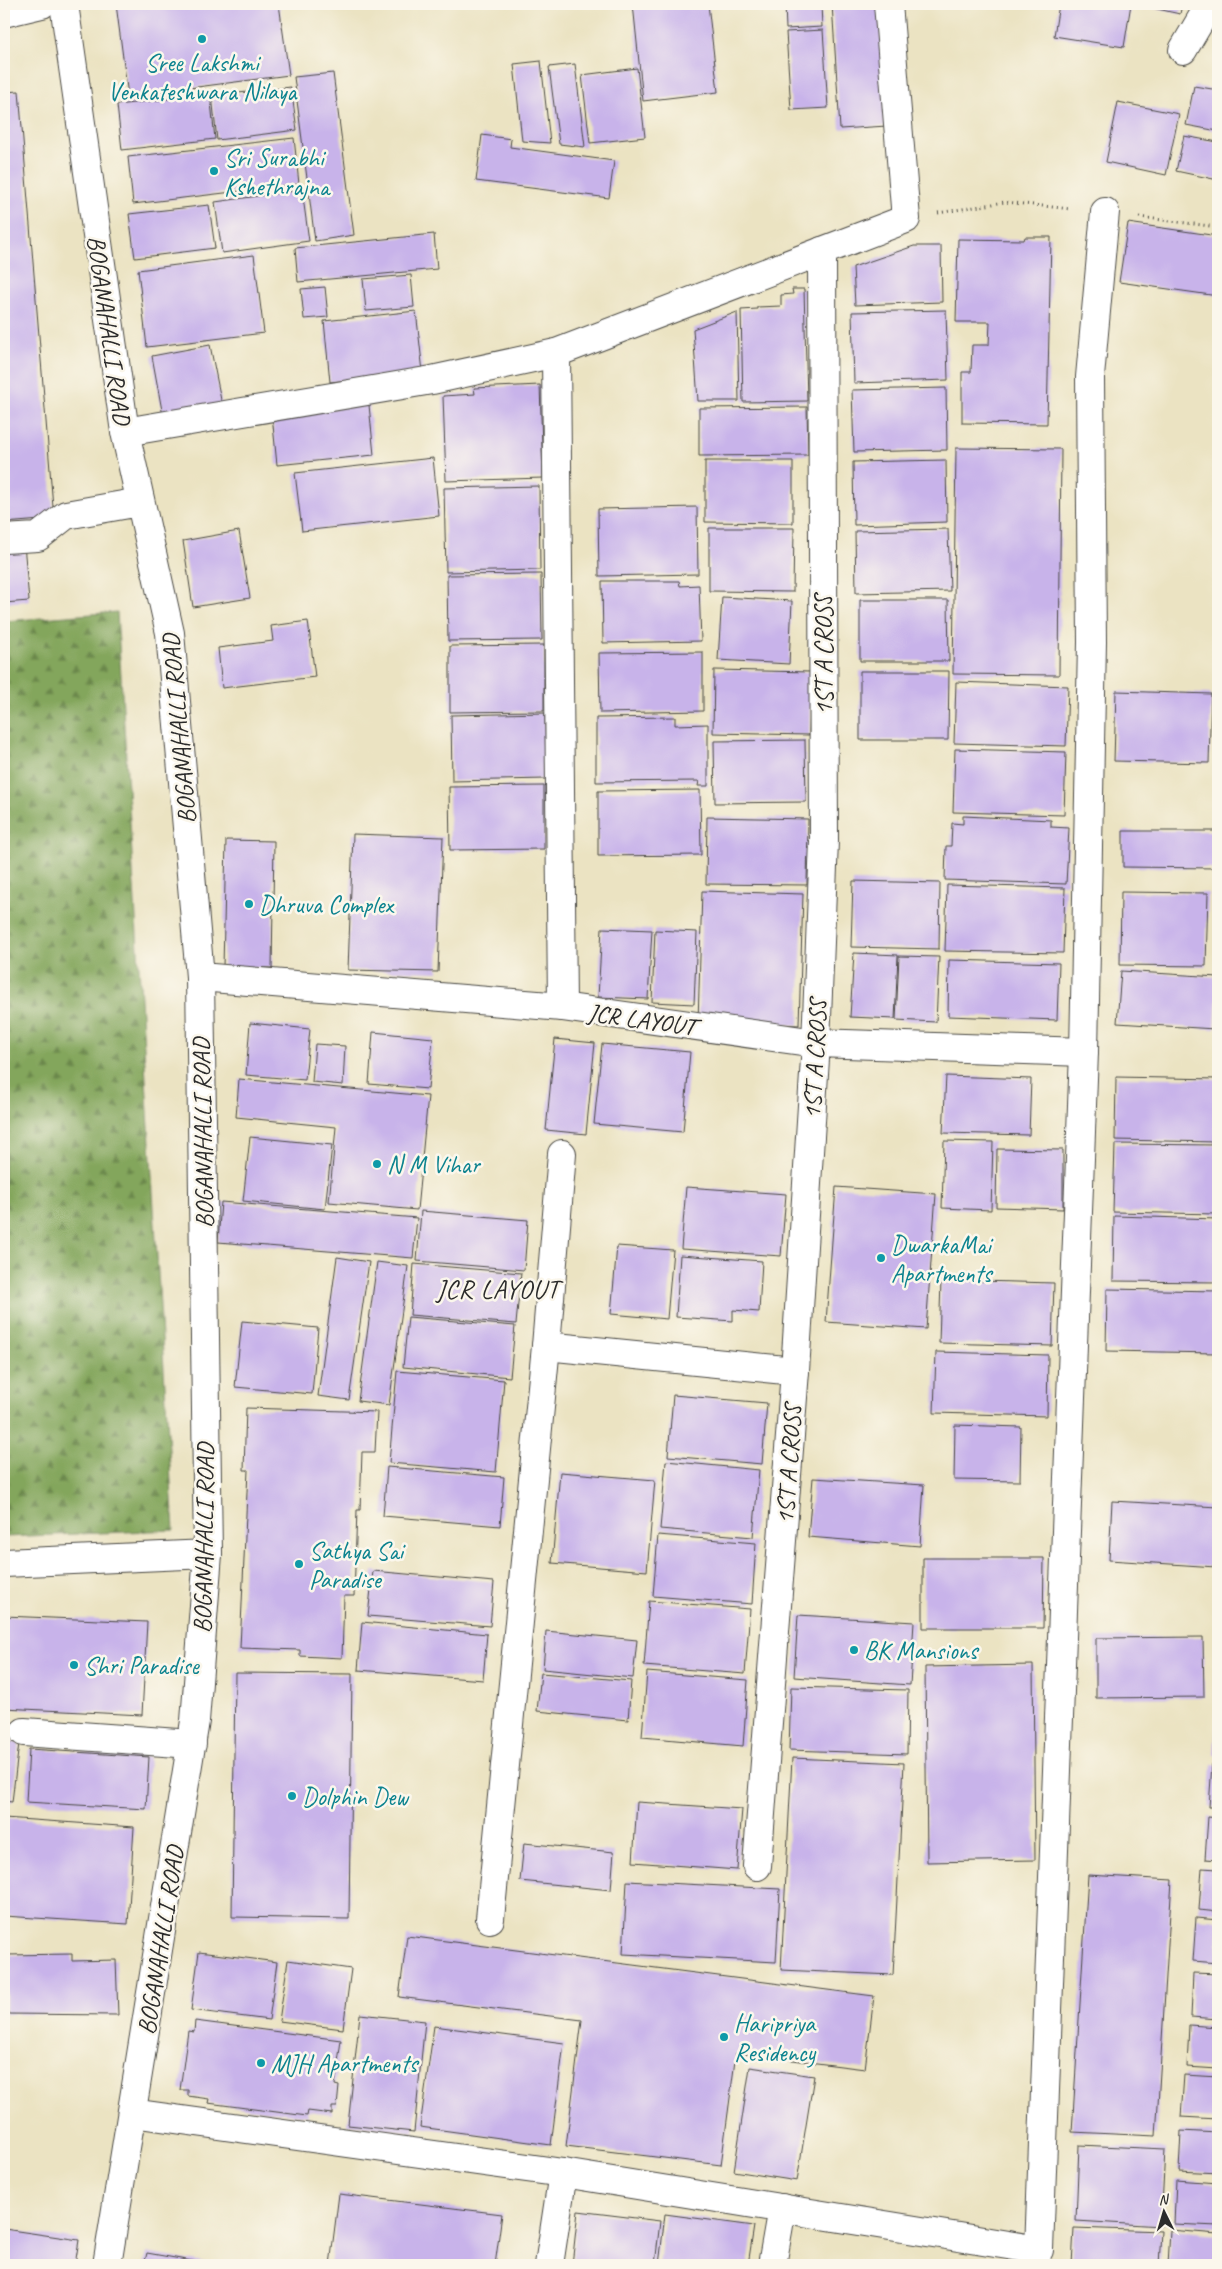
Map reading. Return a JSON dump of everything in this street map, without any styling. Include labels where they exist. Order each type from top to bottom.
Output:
[{"type":"street","points":[[4,13],[42,4]]},
{"type":"street","name":"BOGANAHALLI ROAD","points":[[64,4],[125,432],[170,633],[200,977],[208,1554],[192,1744],[107,2265]]},
{"type":"street","points":[[125,432],[432,380],[556,353],[906,219],[888,4]]},
{"type":"street","points":[[1183,50],[1210,4]]},
{"type":"street","points":[[132,2113],[563,2173],[782,2208],[1039,2257],[1084,1052],[1092,642],[1090,377],[1105,212]]},
{"type":"street","name":"1ST A CROSS","points":[[757,1866],[795,1371],[816,1043],[824,841],[822,251]]},
{"type":"street","points":[[556,353],[562,1008]]},
{"type":"street","points":[[4,539],[38,537],[66,515],[140,502]]},
{"type":"street","name":"JCR LAYOUT","points":[[200,977],[562,1008],[816,1043],[1084,1052]]},
{"type":"street","points":[[490,1919],[546,1346],[562,1154]]},
{"type":"street","points":[[546,1346],[795,1371]]},
{"type":"street","points":[[4,1563],[208,1554]]},
{"type":"street","points":[[24,1732],[192,1744]]},
{"type":"street","points":[[549,2265],[563,2173]]},
{"type":"street","points":[[772,2265],[782,2208]]},
{"type":"path","points":[[906,219],[1005,202],[1105,212],[1218,227]]},
{"type":"green space","points":[[117,612],[174,1530],[4,1537],[4,621]]},
{"type":"building","name":"Sree Lakshmi Venkateshwara Nilaya","points":[[116,4],[279,4],[289,75],[128,96]]},
{"type":"building","points":[[633,4],[708,4],[718,92],[643,101]]},
{"type":"building","points":[[785,4],[821,4],[822,27],[786,29]]},
{"type":"building","points":[[832,4],[879,4],[887,126],[840,129]]},
{"type":"building","points":[[1059,4],[1131,4],[1124,47],[1054,36]]},
{"type":"building","points":[[1135,4],[1182,4],[1180,14]]},
{"type":"building","points":[[823,30],[828,108],[791,110],[786,32]]},
{"type":"building","points":[[541,61],[550,143],[522,141],[514,64]]},
{"type":"building","points":[[575,64],[585,147],[559,144],[549,67]]},
{"type":"building","points":[[637,68],[645,137],[590,143],[582,75]]},
{"type":"building","points":[[333,73],[354,235],[315,241],[294,77]]},
{"type":"building","points":[[1194,86],[1218,90],[1218,131],[1186,125]]},
{"type":"building","points":[[291,87],[297,130],[217,140],[212,96]]},
{"type":"building","points":[[19,91],[54,519],[4,523],[4,92]]},
{"type":"building","points":[[210,94],[215,139],[122,150],[117,105]]},
{"type":"building","points":[[1118,102],[1179,114],[1166,175],[1106,162]]},
{"type":"building","points":[[482,135],[511,139],[510,147],[614,161],[609,198],[476,181]]},
{"type":"building","points":[[1184,136],[1218,142],[1218,180],[1176,171]]},
{"type":"building","name":"Sri Surabhi Kshethrajna","points":[[294,138],[299,184],[133,204],[128,157]]},
{"type":"building","points":[[302,190],[309,241],[222,253],[215,202]]},
{"type":"building","points":[[209,205],[215,248],[135,258],[129,214]]},
{"type":"building","points":[[1128,223],[1218,236],[1218,296],[1119,282]]},
{"type":"building","points":[[434,234],[437,269],[298,282],[295,248]]},
{"type":"building","points":[[1025,237],[1051,237],[1047,424],[962,423],[962,372],[971,372],[972,345],[989,345],[990,322],[956,322],[958,239],[1024,240]]},
{"type":"building","points":[[914,246],[941,246],[942,302],[855,305],[853,267]]},
{"type":"building","points":[[254,255],[264,333],[147,347],[138,270]]},
{"type":"building","points":[[411,275],[414,307],[366,311],[363,279]]},
{"type":"building","points":[[325,287],[328,317],[304,319],[301,289]]},
{"type":"building","points":[[792,289],[804,289],[807,401],[743,402],[741,310],[781,306],[781,295],[793,294]]},
{"type":"building","points":[[946,310],[948,380],[854,383],[852,312]]},
{"type":"building","points":[[416,311],[423,372],[330,382],[324,321]]},
{"type":"building","points":[[737,312],[739,401],[698,401],[693,329]]},
{"type":"building","points":[[210,345],[222,405],[163,416],[152,356]]},
{"type":"building","points":[[540,385],[543,478],[446,481],[443,396],[475,394],[474,388]]},
{"type":"building","points":[[946,388],[947,450],[854,452],[852,390]]},
{"type":"building","points":[[369,405],[374,455],[277,465],[272,415]]},
{"type":"building","points":[[807,407],[808,455],[699,456],[699,408]]},
{"type":"building","points":[[956,448],[1061,449],[1059,675],[953,674]]},
{"type":"building","points":[[433,458],[439,516],[302,531],[295,473]]},
{"type":"building","points":[[946,460],[947,522],[854,525],[853,462]]},
{"type":"building","points":[[705,461],[793,461],[793,523],[705,522]]},
{"type":"building","points":[[539,486],[540,570],[446,572],[444,488]]},
{"type":"building","points":[[697,507],[698,574],[599,576],[598,509]]},
{"type":"building","points":[[709,528],[794,528],[793,592],[709,591]]},
{"type":"building","points":[[948,529],[950,591],[856,593],[855,531]]},
{"type":"building","points":[[239,531],[250,598],[193,607],[183,541]]},
{"type":"building","points":[[24,544],[29,601],[4,603],[4,546]]},
{"type":"building","points":[[541,574],[542,640],[448,641],[447,575]]},
{"type":"building","points":[[602,581],[679,581],[680,586],[699,585],[701,641],[603,643]]},
{"type":"building","points":[[722,597],[792,601],[789,664],[718,660]]},
{"type":"building","points":[[860,600],[948,600],[949,661],[860,661]]},
{"type":"building","points":[[308,621],[315,677],[222,688],[218,648],[273,641],[271,626]]},
{"type":"building","points":[[544,645],[544,711],[450,712],[450,646]]},
{"type":"building","points":[[703,652],[703,711],[600,713],[599,653]]},
{"type":"building","points":[[714,670],[811,672],[809,735],[713,733]]},
{"type":"building","points":[[860,671],[949,671],[948,740],[860,740]]},
{"type":"building","points":[[956,682],[1068,686],[1066,746],[954,743]]},
{"type":"building","points":[[1116,691],[1211,694],[1209,763],[1114,761]]},
{"type":"building","points":[[545,713],[546,779],[452,781],[451,715]]},
{"type":"building","points":[[675,717],[675,725],[708,724],[708,786],[698,786],[699,781],[596,782],[596,718]]},
{"type":"building","points":[[805,740],[806,802],[715,803],[714,741]]},
{"type":"building","points":[[955,749],[1066,752],[1064,815],[953,812]]},
{"type":"building","points":[[544,786],[544,849],[450,850],[449,787]]},
{"type":"building","points":[[700,790],[701,855],[598,856],[598,791]]},
{"type":"building","points":[[963,816],[1051,820],[1051,827],[1069,828],[1066,884],[945,880],[946,846],[951,846],[952,823],[963,824]]},
{"type":"building","points":[[707,817],[808,819],[807,885],[706,884]]},
{"type":"building","points":[[1123,831],[1218,831],[1218,868],[1123,867]]},
{"type":"building","points":[[353,834],[443,837],[438,972],[348,970]]},
{"type":"building","name":"Dhruva Complex","points":[[226,840],[274,841],[272,968],[223,967]]},
{"type":"building","points":[[853,881],[940,883],[939,949],[851,947]]},
{"type":"building","points":[[947,885],[1065,888],[1063,953],[945,951]]},
{"type":"building","points":[[702,891],[803,894],[799,1025],[698,1022]]},
{"type":"building","points":[[1121,892],[1208,893],[1206,966],[1120,965]]},
{"type":"building","points":[[602,928],[652,930],[648,999],[598,997]]},
{"type":"building","points":[[655,930],[697,932],[694,1004],[652,1002]]},
{"type":"building","points":[[854,953],[898,955],[895,1019],[850,1017]]},
{"type":"building","points":[[899,956],[939,957],[936,1022],[896,1020]]},
{"type":"building","points":[[949,960],[1059,963],[1057,1020],[948,1016]]},
{"type":"building","points":[[1121,971],[1218,977],[1215,1029],[1117,1023]]},
{"type":"building","points":[[250,1023],[310,1029],[305,1080],[246,1075]]},
{"type":"building","points":[[373,1032],[433,1038],[428,1089],[369,1084]]},
{"type":"building","points":[[555,1039],[595,1043],[586,1134],[546,1130]]},
{"type":"building","points":[[315,1044],[345,1046],[343,1085],[312,1082]]},
{"type":"building","points":[[602,1044],[690,1052],[683,1132],[594,1124]]},
{"type":"building","points":[[946,1076],[1031,1079],[1029,1135],[943,1133]]},
{"type":"building","points":[[1116,1077],[1218,1079],[1217,1142],[1115,1140]]},
{"type":"building","name":"N M Vihar","points":[[239,1079],[428,1096],[417,1210],[329,1202],[336,1127],[236,1117]]},
{"type":"building","points":[[250,1137],[332,1145],[325,1209],[243,1201]]},
{"type":"building","points":[[944,1141],[993,1142],[991,1210],[942,1208]]},
{"type":"building","points":[[1115,1144],[1218,1145],[1218,1214],[1113,1212]]},
{"type":"building","points":[[997,1149],[1063,1150],[1063,1209],[996,1207]]},
{"type":"building","points":[[686,1187],[786,1194],[781,1256],[681,1249]]},
{"type":"building","name":"DwarkaMai Apartments","points":[[836,1187],[936,1194],[926,1329],[826,1322]]},
{"type":"building","points":[[221,1202],[417,1218],[413,1258],[218,1242]]},
{"type":"building","points":[[421,1211],[528,1220],[524,1270],[417,1261]]},
{"type":"building","points":[[1114,1216],[1218,1219],[1218,1282],[1113,1281]]},
{"type":"building","points":[[617,1246],[673,1250],[667,1319],[611,1314]]},
{"type":"building","points":[[680,1255],[762,1261],[759,1312],[733,1310],[733,1321],[676,1317]]},
{"type":"building","points":[[337,1257],[369,1262],[349,1400],[318,1396]]},
{"type":"building","points":[[377,1262],[408,1266],[389,1405],[358,1401]]},
{"type":"building","points":[[414,1264],[521,1273],[516,1324],[410,1315]]},
{"type":"building","points":[[941,1280],[1054,1283],[1052,1346],[939,1343]]},
{"type":"building","points":[[1107,1289],[1218,1291],[1217,1353],[1106,1351]]},
{"type":"building","points":[[408,1317],[515,1326],[510,1377],[403,1367]]},
{"type":"building","points":[[242,1321],[318,1328],[312,1394],[235,1387]]},
{"type":"building","points":[[936,1352],[1048,1355],[1047,1416],[934,1413]]},
{"type":"building","points":[[397,1371],[504,1380],[496,1472],[389,1463]]},
{"type":"building","points":[[673,1395],[767,1403],[762,1464],[668,1456]]},
{"type":"building","name":"Sathya Sai Paradise","points":[[246,1408],[377,1412],[375,1452],[362,1452],[360,1510],[357,1510],[354,1596],[344,1596],[342,1658],[300,1656],[300,1650],[240,1648],[248,1470],[244,1470]]},
{"type":"building","points":[[955,1425],[1021,1427],[1020,1481],[954,1480]]},
{"type":"building","points":[[666,1461],[759,1470],[753,1537],[660,1529]]},
{"type":"building","points":[[387,1467],[504,1477],[500,1526],[383,1516]]},
{"type":"building","points":[[560,1472],[655,1480],[647,1571],[552,1563]]},
{"type":"building","points":[[813,1478],[924,1485],[920,1546],[808,1537]]},
{"type":"building","points":[[1112,1501],[1218,1507],[1216,1567],[1109,1560]]},
{"type":"building","points":[[658,1535],[756,1543],[752,1604],[653,1596]]},
{"type":"building","points":[[923,1558],[1044,1558],[1043,1628],[923,1628]]},
{"type":"building","points":[[373,1571],[494,1582],[490,1626],[368,1616]]},
{"type":"building","points":[[649,1601],[750,1609],[745,1674],[644,1666]]},
{"type":"building","name":"BK Mansions","points":[[798,1615],[914,1622],[910,1685],[794,1677]]},
{"type":"building","name":"Shri Paradise","points":[[4,1616],[147,1622],[142,1715],[4,1708]]},
{"type":"building","points":[[362,1622],[487,1634],[483,1680],[358,1670]]},
{"type":"building","points":[[546,1631],[637,1640],[633,1678],[543,1669]]},
{"type":"building","points":[[1203,1637],[1204,1697],[1096,1698],[1096,1638]]},
{"type":"building","points":[[1033,1665],[1035,1860],[927,1862],[925,1667]]},
{"type":"building","points":[[647,1672],[748,1680],[743,1746],[642,1737]]},
{"type":"building","name":"Dolphin Dew","points":[[235,1673],[352,1674],[349,1919],[232,1917]]},
{"type":"building","points":[[541,1673],[631,1681],[628,1720],[537,1711]]},
{"type":"building","points":[[791,1687],[908,1690],[907,1754],[789,1750]]},
{"type":"building","points":[[1217,1712],[1218,1755],[1214,1755]]},
{"type":"building","points":[[4,1742],[19,1743],[12,1802],[4,1801]]},
{"type":"building","points":[[29,1749],[149,1757],[146,1809],[26,1802]]},
{"type":"building","points":[[792,1758],[904,1763],[893,1975],[781,1970]]},
{"type":"building","points":[[1212,1764],[1218,1765],[1218,1807],[1209,1807]]},
{"type":"building","points":[[637,1802],[742,1809],[737,1870],[633,1862]]},
{"type":"building","points":[[1208,1817],[1218,1818],[1218,1860],[1205,1859]]},
{"type":"building","points":[[4,1818],[134,1827],[128,1924],[4,1916]]},
{"type":"building","points":[[524,1843],[614,1852],[611,1890],[520,1881]]},
{"type":"building","points":[[1202,1868],[1218,1869],[1218,1912],[1199,1910]]},
{"type":"building","points":[[1088,1875],[1172,1880],[1156,2136],[1072,2132]]},
{"type":"building","points":[[627,1881],[780,1889],[776,1962],[623,1954]]},
{"type":"building","points":[[1196,1918],[1218,1920],[1218,1963],[1193,1961]]},
{"type":"building","name":"Haripriya Residency","points":[[407,1936],[874,1996],[865,2069],[736,2053],[721,2165],[566,2146],[582,2020],[399,1997]]},
{"type":"building","points":[[199,1952],[277,1962],[269,2020],[191,2010]]},
{"type":"building","points":[[72,1954],[72,1961],[116,1960],[118,2015],[6,2014],[6,1955]]},
{"type":"building","points":[[288,1960],[351,1969],[343,2029],[279,2021]]},
{"type":"building","points":[[1193,1973],[1218,1974],[1218,2019],[1191,2017]]},
{"type":"building","points":[[360,2014],[425,2021],[414,2132],[348,2125]]},
{"type":"building","name":"MJH Apartments","points":[[195,2021],[341,2040],[335,2085],[339,2086],[337,2107],[332,2107],[332,2114],[308,2111],[307,2116],[208,2103],[209,2099],[188,2096],[188,2090],[180,2090],[188,2031],[194,2032]]},
{"type":"building","points":[[1189,2025],[1218,2027],[1218,2069],[1187,2067]]},
{"type":"building","points":[[434,2026],[564,2043],[551,2145],[420,2127]]},
{"type":"building","points":[[750,2067],[814,2076],[797,2181],[734,2171]]},
{"type":"building","points":[[1184,2075],[1218,2077],[1218,2119],[1181,2117]]},
{"type":"building","points":[[1181,2131],[1218,2133],[1218,2173],[1179,2171]]},
{"type":"building","points":[[1079,2145],[1165,2149],[1161,2226],[1076,2221]]},
{"type":"building","points":[[1176,2180],[1218,2183],[1218,2226],[1174,2224]]},
{"type":"building","points":[[339,2194],[502,2214],[495,2265],[330,2265]]},
{"type":"building","points":[[578,2211],[660,2221],[655,2265],[572,2265]]},
{"type":"building","points":[[665,2214],[754,2226],[748,2265],[659,2265]]},
{"type":"building","points":[[1074,2228],[1161,2231],[1159,2265],[1072,2265]]},
{"type":"building","points":[[4,2229],[79,2240],[75,2265],[4,2265]]},
{"type":"building","points":[[1170,2230],[1218,2234],[1218,2265],[1168,2265]]},
{"type":"building","points":[[147,2253],[209,2264],[209,2265],[144,2265]]},
{"type":"place","name":"Sree Lakshmi Venkateshwara Nilaya","points":[[202,39]]},
{"type":"place","name":"Sri Surabhi Kshethrajna","points":[[214,171]]},
{"type":"place","name":"Dhruva Complex","points":[[249,904]]},
{"type":"place","name":"N M Vihar","points":[[377,1164]]},
{"type":"place","name":"DwarkaMai Apartments","points":[[881,1258]]},
{"type":"place","name":"Sathya Sai Paradise","points":[[299,1564]]},
{"type":"place","name":"BK Mansions","points":[[854,1650]]},
{"type":"place","name":"Shri Paradise","points":[[74,1665]]},
{"type":"place","name":"Dolphin Dew","points":[[292,1796]]},
{"type":"place","name":"Haripriya Residency","points":[[724,2037]]},
{"type":"place","name":"MJH Apartments","points":[[261,2063]]},
{"type":"district","name":"JCR LAYOUT","points":[[498,1289]]}]
